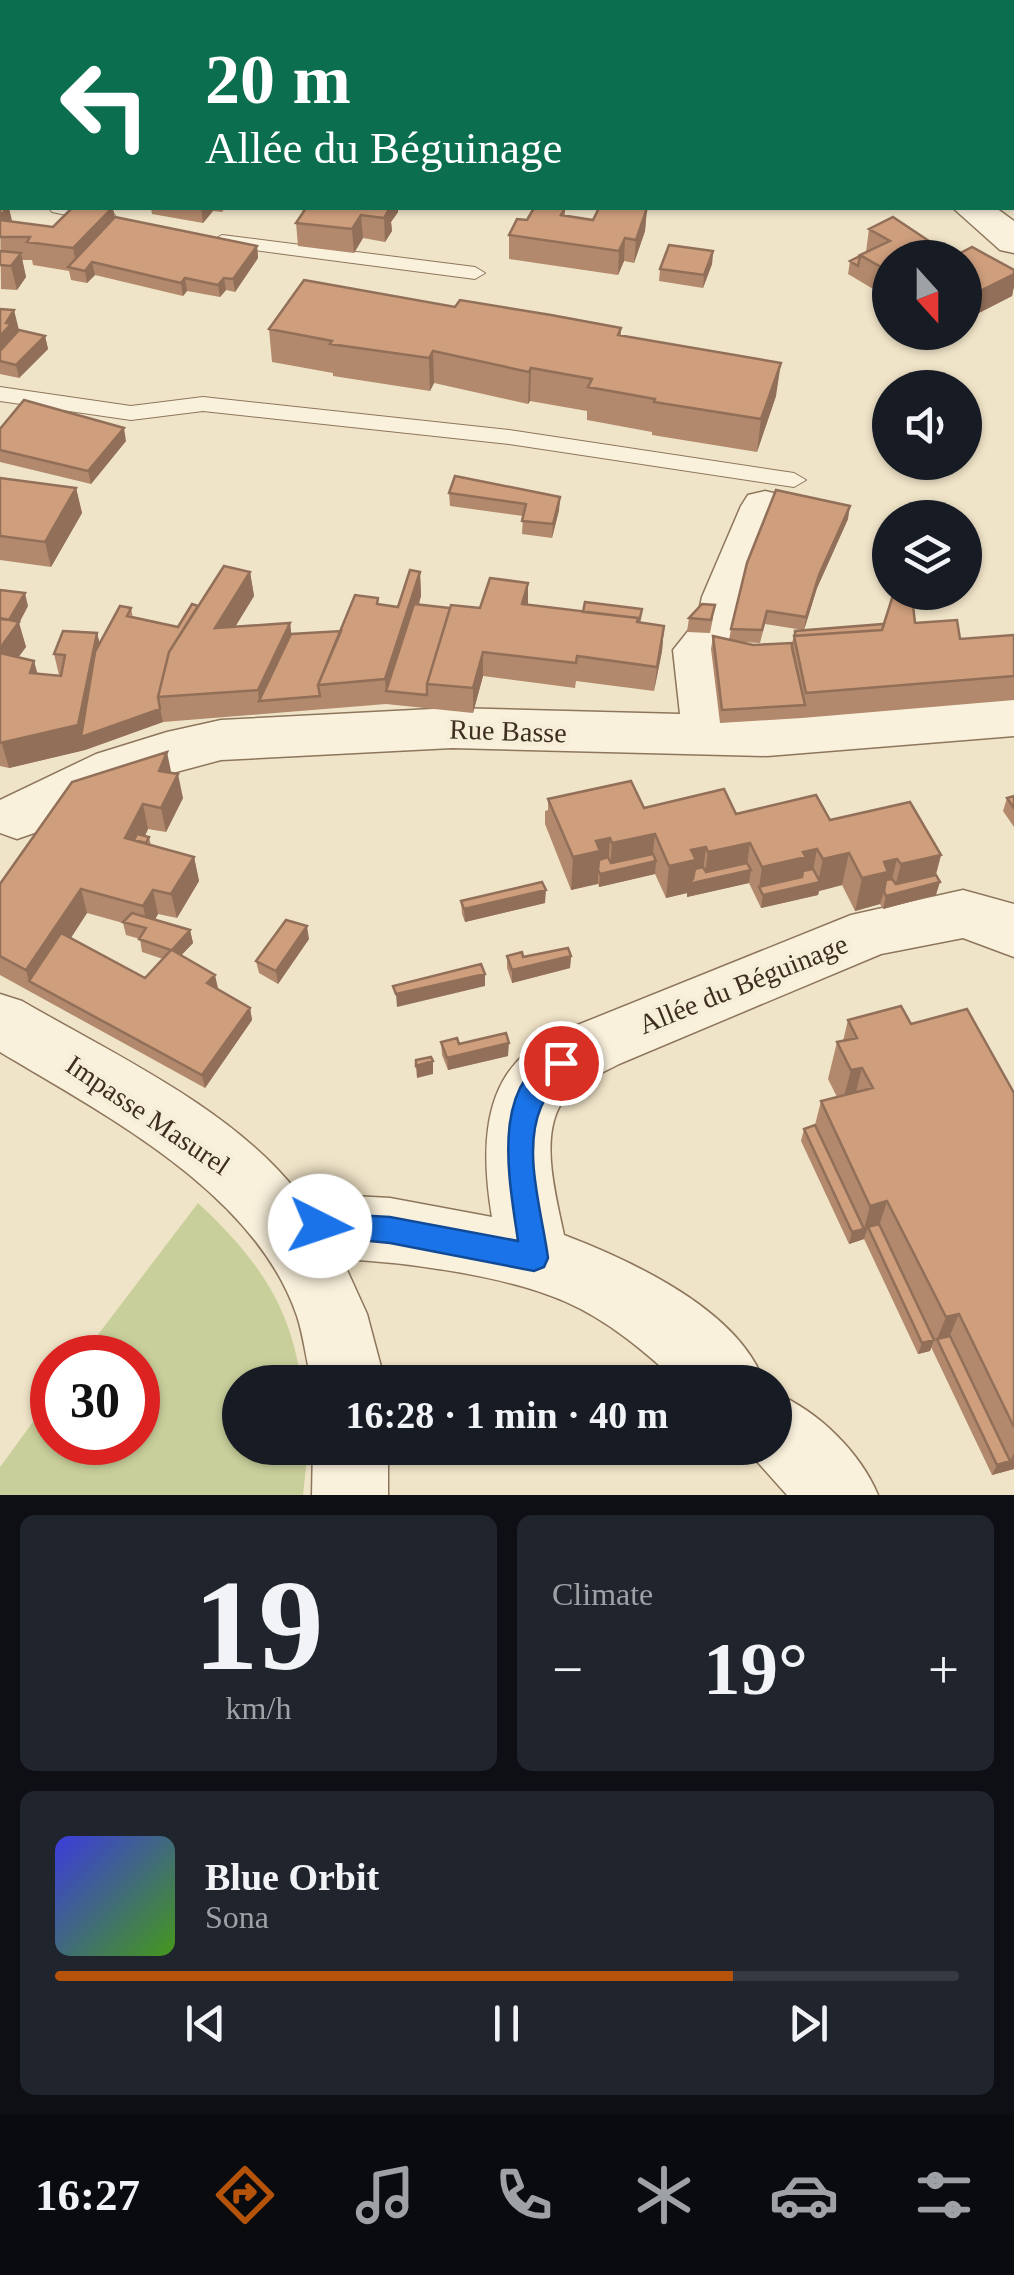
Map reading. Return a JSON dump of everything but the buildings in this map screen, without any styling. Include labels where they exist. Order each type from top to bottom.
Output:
[{"type":"street","points":[[975,210],[1014,241]]},
{"type":"street","points":[[710,736],[698,650],[722,626],[727,597],[779,493]]},
{"type":"street","name":"Rue Basse","points":[[6,824],[58,792],[100,775],[152,756],[221,740],[452,728],[710,736],[807,734],[1014,718]]},
{"type":"street","name":"Allée du Béguinage","points":[[534,1258],[519,1144],[533,1095],[541,1080],[561,1063],[674,1012],[872,932],[963,914],[991,920],[1014,932]]},
{"type":"street","name":"Impasse Masurel","points":[[0,1020],[185,1133],[256,1190],[284,1224],[318,1285],[344,1365]]},
{"type":"street","points":[[284,1224],[390,1230],[534,1258],[581,1272],[646,1306],[710,1365]]},
{"type":"street","points":[[792,1447],[840,1495]]},
{"type":"street","points":[[350,1495],[351,1465]]},
{"type":"lane","points":[[69,210],[130,222]]},
{"type":"lane","points":[[200,237],[265,249],[475,273]]},
{"type":"lane","points":[[0,394],[131,412],[203,404],[509,437],[779,493]]},
{"type":"green space","points":[[198,1203],[236,1242],[267,1283],[289,1328],[298,1365],[222,1365],[222,1465],[306,1465],[303,1495],[0,1495],[0,1467],[30,1426],[30,1465],[160,1465],[160,1335],[98,1335]]},
{"type":"route","points":[[320,1226],[390,1230],[534,1258],[519,1144],[526,1110],[541,1080],[561,1063]]}]
